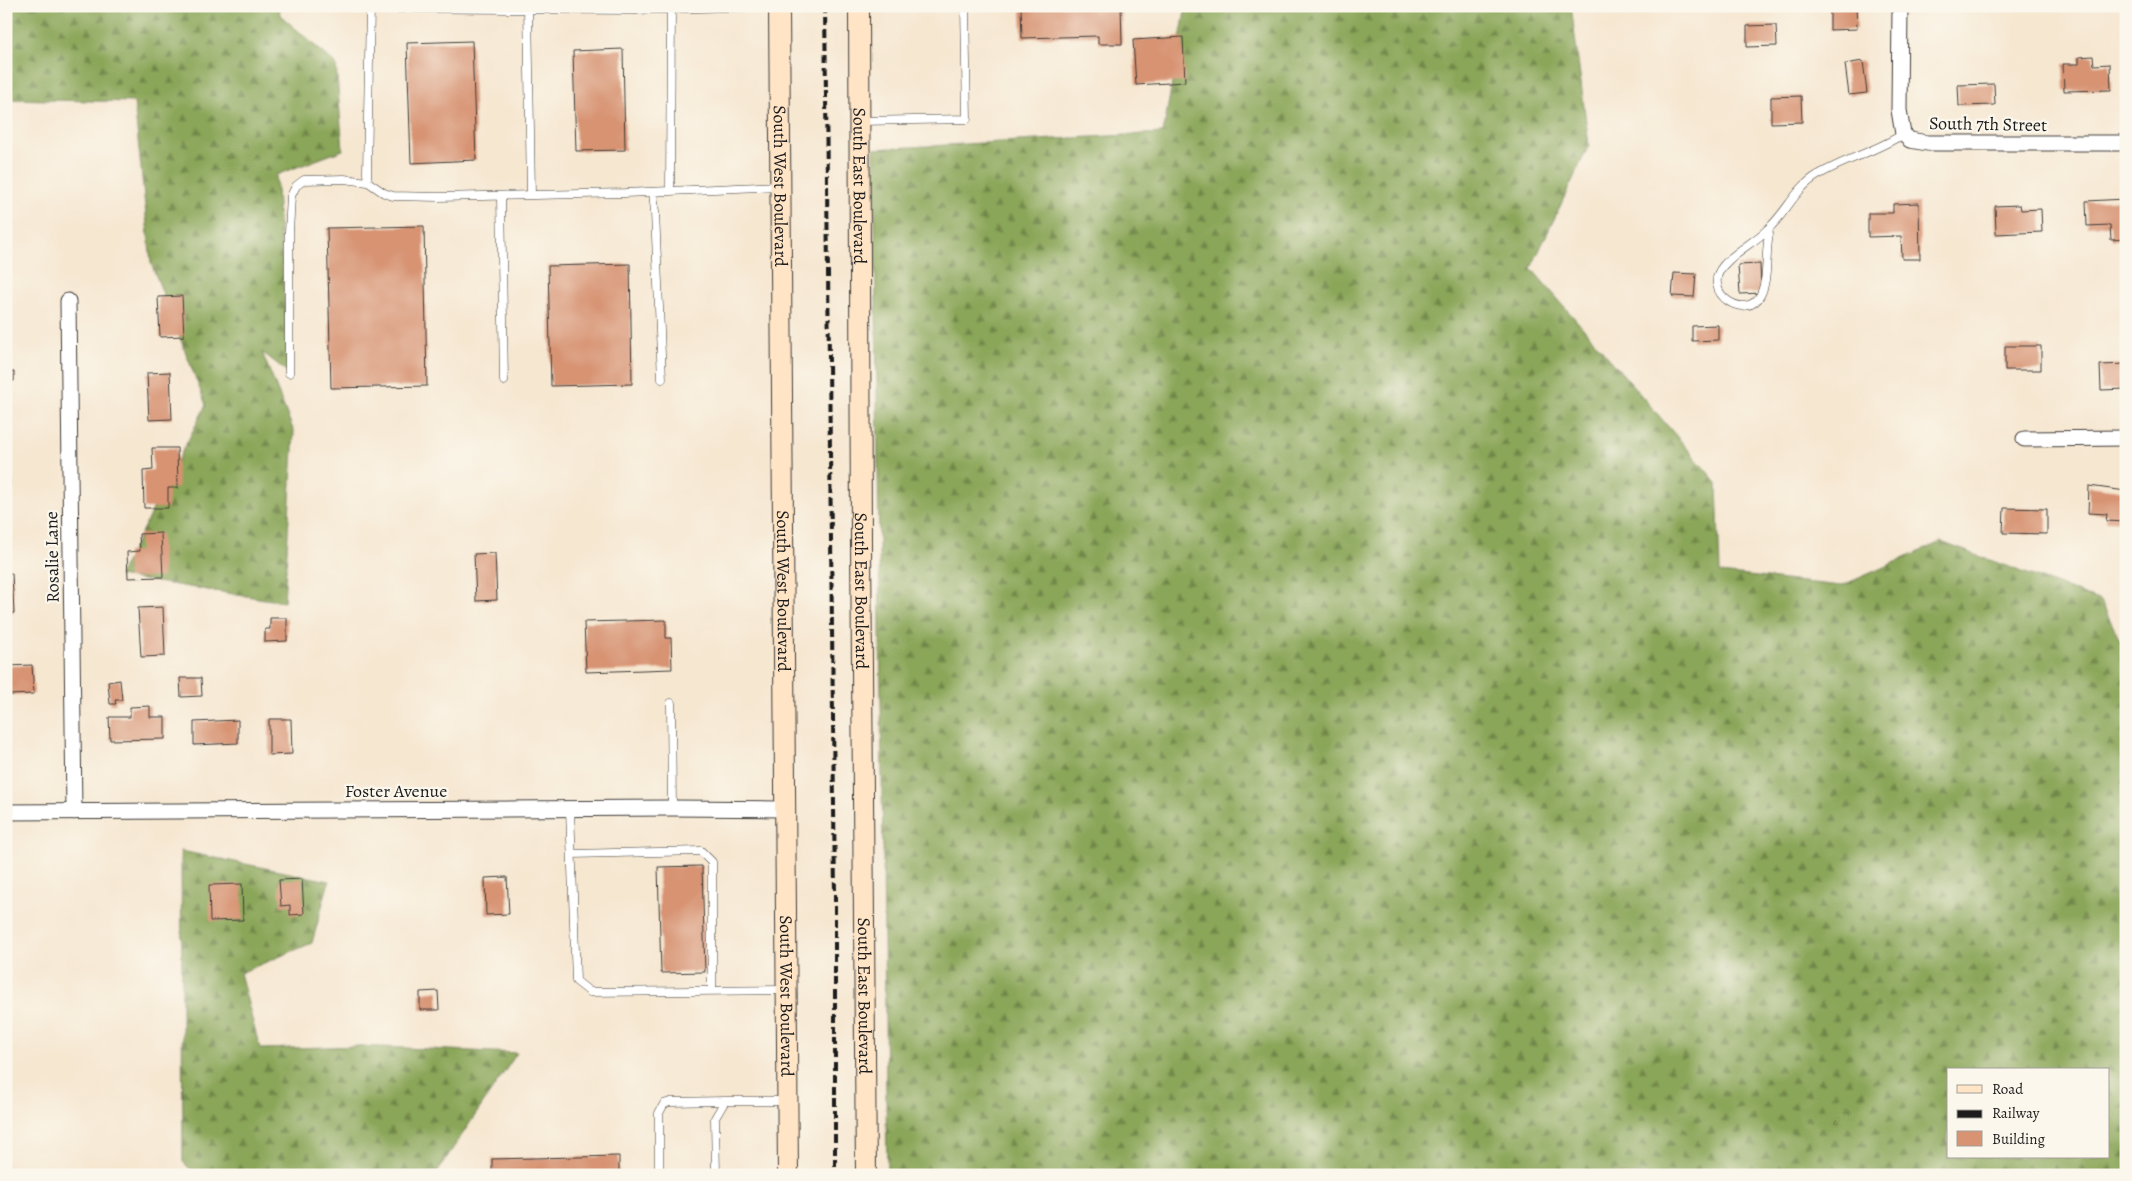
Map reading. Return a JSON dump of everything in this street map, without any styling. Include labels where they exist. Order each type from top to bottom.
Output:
[{"type":"main road","name":"South West Boulevard","points":[[778,6],[788,1175]]},
{"type":"main road","name":"South East Boulevard","points":[[859,6],[866,1175]]},
{"type":"street","name":"South 7th Street","points":[[1900,6],[1899,110],[1903,134],[1910,140],[1927,143],[2119,143]]},
{"type":"street","name":"Rosalie Lane","points":[[68,302],[74,812]]},
{"type":"street","points":[[2024,438],[2126,438]]},
{"type":"street","name":"Foster Avenue","points":[[7,812],[570,808],[785,809]]},
{"type":"lane","points":[[368,182],[370,7],[672,8],[763,6]]},
{"type":"lane","points":[[860,121],[968,119],[964,6]]},
{"type":"lane","points":[[528,8],[531,195]]},
{"type":"lane","points":[[670,191],[672,8]]},
{"type":"lane","points":[[1768,229],[1769,234],[1761,294],[1754,303],[1746,306],[1736,305],[1724,298],[1718,290],[1717,282],[1718,272],[1737,252],[1768,229],[1793,197],[1816,176],[1843,162],[1878,148],[1903,134]]},
{"type":"lane","points":[[289,373],[289,232],[292,196],[296,186],[304,180],[368,182],[384,193],[393,196],[501,196],[780,186]]},
{"type":"lane","points":[[653,192],[662,379]]},
{"type":"lane","points":[[501,196],[504,381]]},
{"type":"lane","points":[[671,703],[672,808]]},
{"type":"lane","points":[[570,808],[576,981],[590,992],[787,990]]},
{"type":"lane","points":[[6,852],[7,812]]},
{"type":"lane","points":[[572,854],[700,851],[712,862],[712,991]]},
{"type":"lane","points":[[660,1175],[659,1113],[664,1104],[670,1102],[788,1101]]},
{"type":"lane","points":[[716,1175],[715,1118],[725,1102]]},
{"type":"green space","points":[[6,6],[279,6],[280,15],[336,64],[343,150],[276,175],[289,373],[262,352],[294,432],[284,602],[119,576],[206,405],[151,263],[134,102],[6,99]]},
{"type":"green space","points":[[1186,6],[1571,6],[1589,145],[1531,268],[1717,483],[1720,573],[1841,586],[1941,542],[2101,601],[2126,653],[2126,1175],[887,1175],[874,149],[1163,133]]},
{"type":"green space","points":[[181,851],[329,881],[312,943],[240,973],[260,1049],[360,1046],[517,1053],[435,1175],[196,1175],[183,1162]]},
{"type":"building","points":[[1021,6],[1121,6],[1122,44],[1098,44],[1098,36],[1022,38]]},
{"type":"building","points":[[1830,6],[1856,6],[1857,29],[1830,30]]},
{"type":"building","points":[[1776,25],[1777,46],[1747,47],[1747,26]]},
{"type":"building","points":[[1183,37],[1185,82],[1136,85],[1133,40]]},
{"type":"building","points":[[472,41],[476,160],[411,163],[407,43]]},
{"type":"building","points":[[623,49],[625,150],[576,151],[573,51]]},
{"type":"building","points":[[2093,56],[2094,65],[2110,64],[2111,90],[2064,91],[2063,64],[2079,64],[2079,57]]},
{"type":"building","points":[[1863,61],[1867,93],[1849,95],[1845,64]]},
{"type":"building","points":[[1994,84],[1995,105],[1959,106],[1958,85]]},
{"type":"building","points":[[1801,96],[1802,122],[1771,123],[1771,97]]},
{"type":"building","points":[[2126,199],[2126,239],[2111,240],[2110,225],[2087,226],[2086,201]]},
{"type":"building","points":[[1919,203],[1920,259],[1902,259],[1901,236],[1868,237],[1868,213],[1893,213],[1893,204]]},
{"type":"building","points":[[2020,205],[2021,210],[2041,209],[2042,232],[1996,234],[1995,206]]},
{"type":"building","points":[[424,226],[427,386],[331,388],[327,228]]},
{"type":"building","points":[[630,264],[632,384],[551,386],[548,266]]},
{"type":"building","points":[[1760,264],[1761,293],[1740,294],[1738,265]]},
{"type":"building","points":[[1674,273],[1696,274],[1694,297],[1672,296]]},
{"type":"building","points":[[182,296],[184,336],[160,337],[158,297]]},
{"type":"building","points":[[1718,325],[1718,340],[1692,341],[1692,326]]},
{"type":"building","points":[[2005,346],[2041,346],[2041,370],[2005,370]]},
{"type":"building","points":[[8,361],[9,372],[14,372],[14,381],[8,381],[9,409],[6,409],[6,362]]},
{"type":"building","points":[[2126,364],[2126,389],[2101,390],[2100,365]]},
{"type":"building","points":[[170,372],[172,419],[149,420],[147,373]]},
{"type":"building","points":[[6,440],[8,440],[10,486],[6,486]]},
{"type":"building","points":[[152,448],[177,448],[178,488],[168,488],[168,508],[144,508],[143,471],[153,470]]},
{"type":"building","points":[[2089,486],[2126,491],[2126,522],[2106,521],[2107,514],[2088,513]]},
{"type":"building","points":[[2004,508],[2047,509],[2047,534],[2003,533]]},
{"type":"building","points":[[161,533],[163,577],[128,578],[127,552],[140,551],[139,534]]},
{"type":"building","points":[[495,553],[497,600],[476,601],[474,554]]},
{"type":"building","points":[[12,573],[14,613],[6,613],[6,574]]},
{"type":"building","points":[[163,607],[165,656],[141,657],[138,608]]},
{"type":"building","points":[[270,618],[287,618],[287,641],[265,642],[265,629],[270,629]]},
{"type":"building","points":[[666,620],[666,638],[671,638],[672,669],[586,672],[584,622]]},
{"type":"building","points":[[32,665],[34,694],[8,695],[7,666]]},
{"type":"building","points":[[180,678],[201,678],[202,696],[181,697]]},
{"type":"building","points":[[120,680],[122,700],[115,700],[116,704],[110,704],[108,682]]},
{"type":"building","points":[[150,706],[150,717],[165,717],[165,739],[110,740],[109,717],[130,717],[130,707]]},
{"type":"building","points":[[269,719],[291,719],[292,754],[269,755]]},
{"type":"building","points":[[238,720],[238,743],[194,745],[194,722]]},
{"type":"building","points":[[702,866],[705,972],[661,973],[658,867]]},
{"type":"building","points":[[507,877],[509,914],[486,915],[485,878]]},
{"type":"building","points":[[302,879],[304,914],[290,915],[290,905],[281,906],[279,880]]},
{"type":"building","points":[[242,884],[243,920],[210,921],[209,885]]},
{"type":"building","points":[[438,991],[439,1010],[420,1010],[420,992]]},
{"type":"building","points":[[619,1156],[619,1175],[492,1175],[492,1159]]},
{"type":"railway","points":[[825,6],[835,894],[835,1175]]}]
